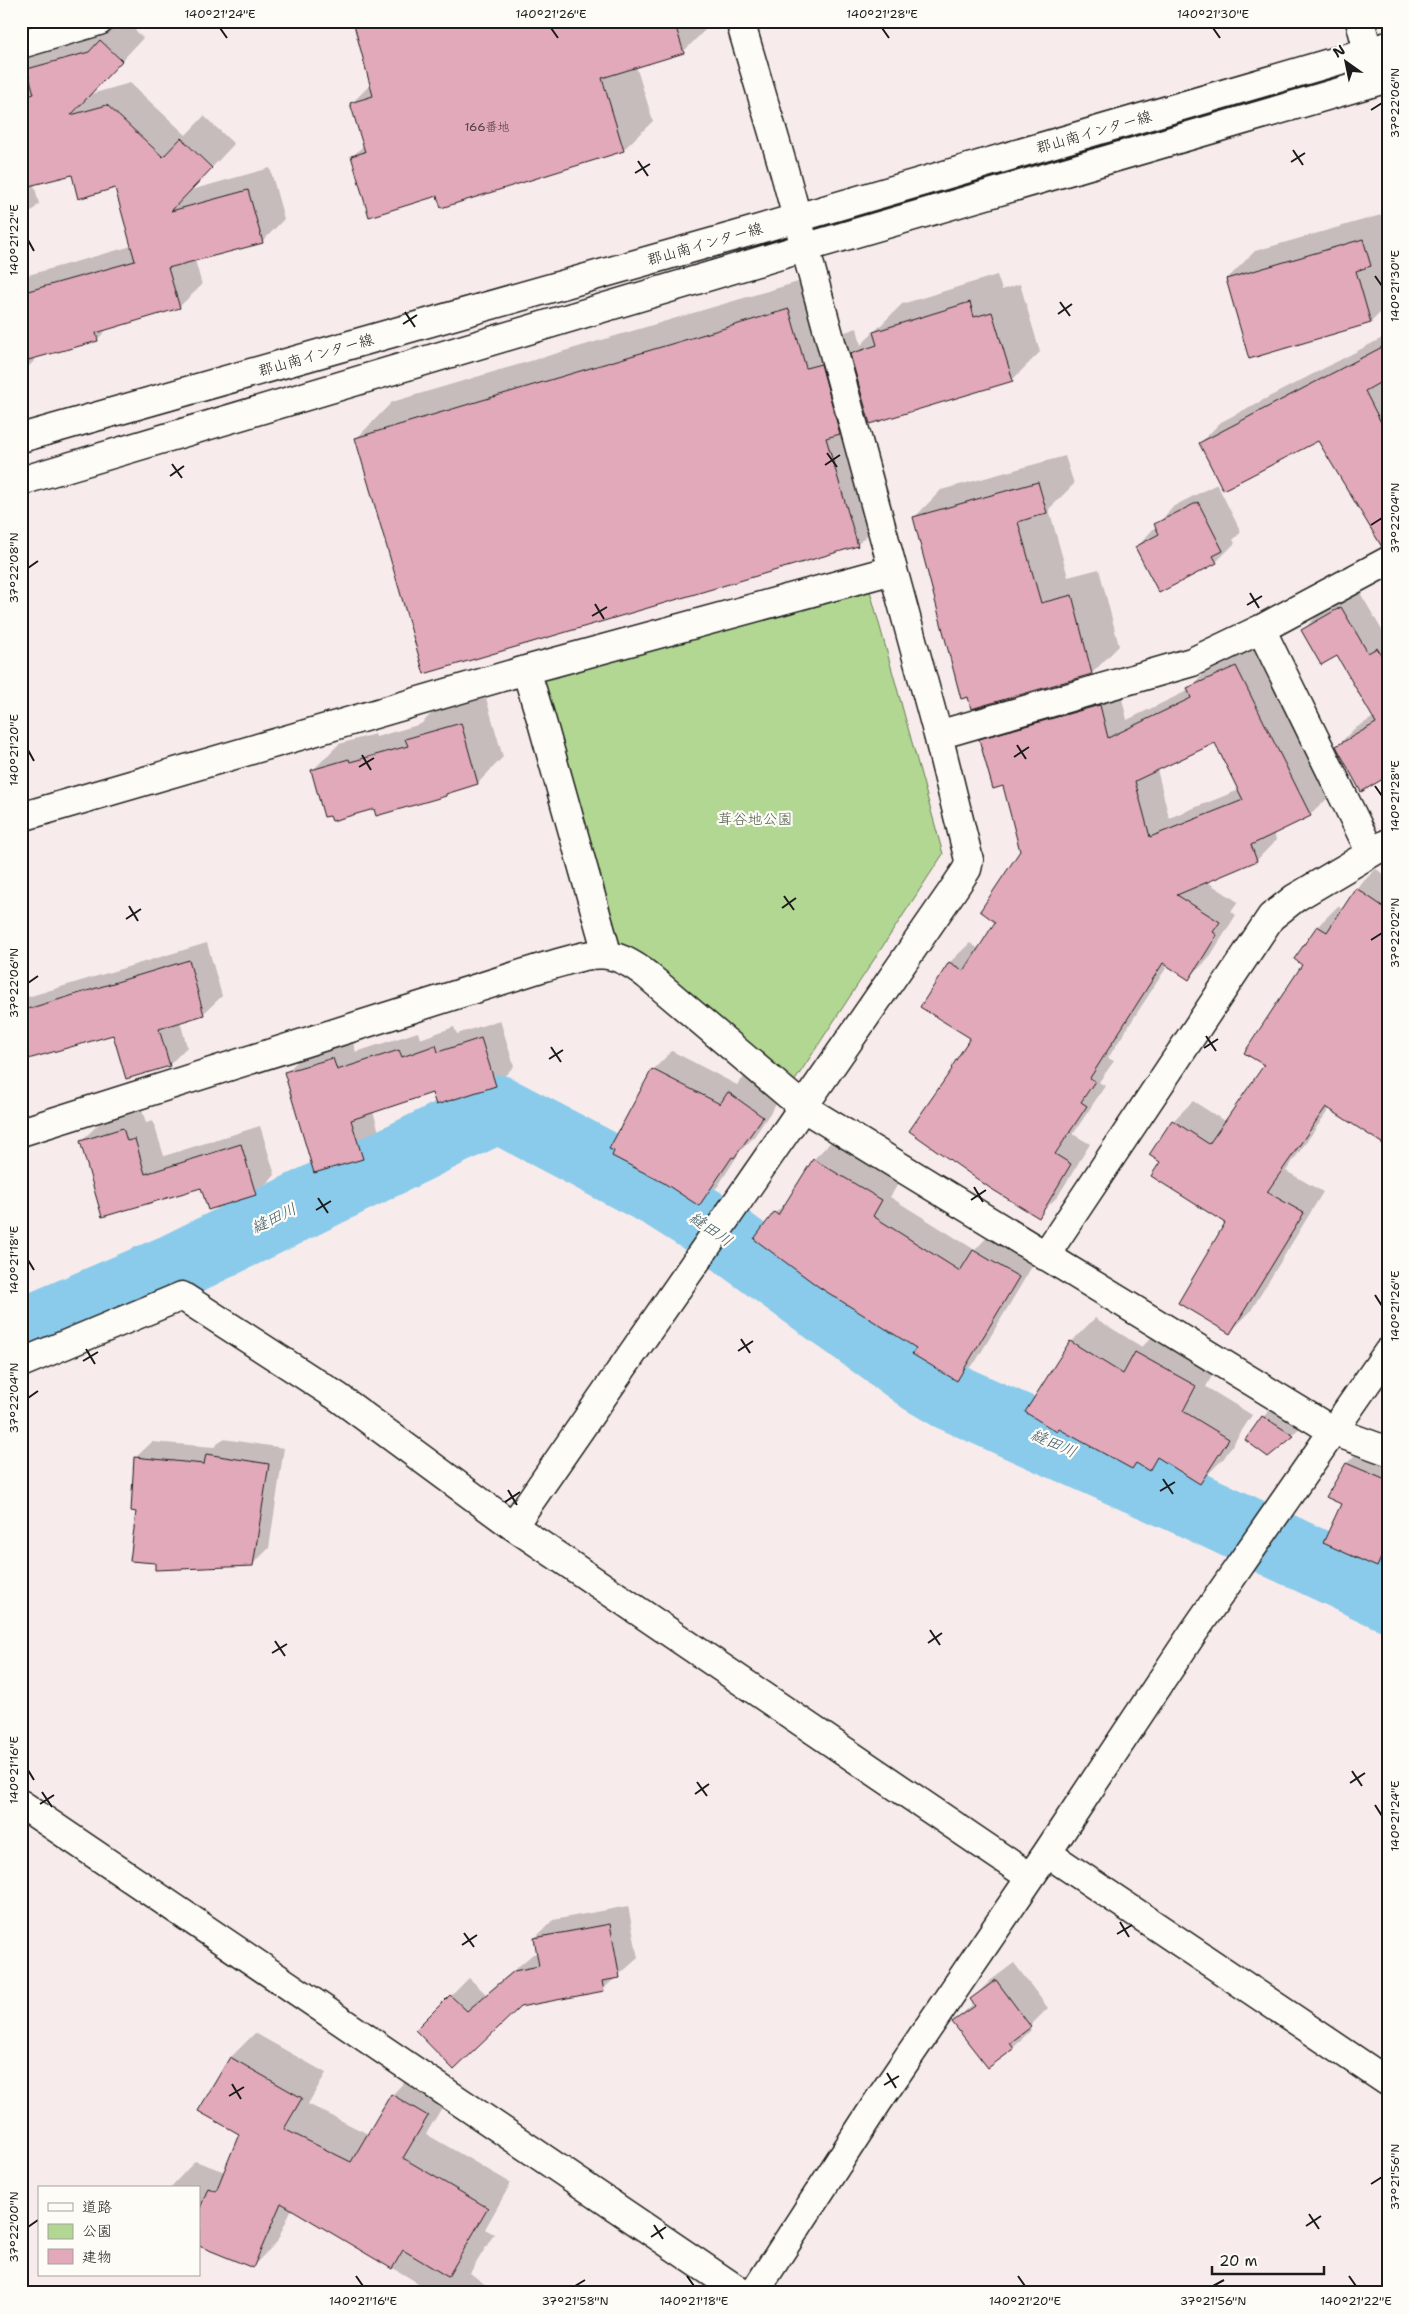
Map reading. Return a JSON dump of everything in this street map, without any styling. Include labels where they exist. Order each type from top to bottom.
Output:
[{"type":"street","points":[[21,44],[99,21]]},
{"type":"street","points":[[513,1526],[967,870],[969,860],[968,847],[893,570],[740,21]]},
{"type":"street","points":[[21,481],[804,248],[1382,80],[1378,49],[1360,21]]},
{"type":"street","name":"郡山南インター線","points":[[21,438],[1378,49]]},
{"type":"street","points":[[938,735],[1192,662],[1261,629],[1388,561]]},
{"type":"street","points":[[21,817],[526,670],[893,570]]},
{"type":"street","points":[[1045,1256],[1271,917],[1295,898],[1379,848],[1261,629]]},
{"type":"street","points":[[526,670],[607,953]]},
{"type":"street","points":[[21,1132],[544,967],[607,953],[621,957],[647,975],[804,1108],[1333,1431],[1388,1451]]},
{"type":"street","points":[[21,1362],[182,1296],[338,1397],[513,1526],[1030,1877]]},
{"type":"street","points":[[754,2293],[877,2103],[1048,1853],[1193,1633],[1388,1352]]},
{"type":"street","points":[[21,1804],[742,2293]]},
{"type":"street","points":[[1048,1853],[1388,2082]]},
{"type":"green space","name":"茸谷地公園","points":[[870,591],[943,854],[794,1082],[611,949],[539,678]]},
{"type":"building","points":[[353,21],[674,21],[684,53],[602,78],[624,151],[441,208],[437,196],[369,217],[351,156],[365,152],[350,103],[373,96]]},
{"type":"building","points":[[100,40],[122,61],[71,115],[107,105],[163,157],[181,138],[212,168],[171,211],[248,190],[263,243],[168,268],[180,308],[96,333],[98,341],[21,362],[21,293],[135,261],[115,188],[78,199],[72,175],[21,188],[21,98],[34,94],[27,69],[89,52]]},
{"type":"building","points":[[1363,239],[1371,266],[1356,271],[1371,323],[1249,359],[1226,279]]},
{"type":"building","points":[[970,302],[974,317],[992,312],[1013,381],[870,424],[850,354],[877,345],[873,332]]},
{"type":"building","points":[[789,309],[806,368],[821,364],[840,434],[826,438],[858,546],[424,674],[355,438]]},
{"type":"building","points":[[1388,344],[1388,378],[1365,391],[1388,436],[1388,545],[1382,547],[1318,441],[1223,490],[1199,443]]},
{"type":"building","points":[[1038,482],[1047,513],[1018,522],[1041,603],[1072,595],[1092,674],[971,709],[968,697],[961,699],[913,517]]},
{"type":"building","points":[[1198,502],[1223,551],[1213,556],[1217,563],[1159,593],[1135,547],[1159,534],[1154,524]]},
{"type":"building","points":[[1341,607],[1368,653],[1377,648],[1388,666],[1388,776],[1361,792],[1336,746],[1376,723],[1337,656],[1321,665],[1301,630]]},
{"type":"building","points":[[1236,666],[1311,816],[1251,845],[1257,861],[1177,895],[1220,922],[1213,932],[1217,935],[1189,980],[1163,963],[1090,1078],[1095,1081],[1081,1102],[1087,1106],[1055,1154],[1071,1164],[1039,1218],[990,1188],[909,1131],[952,1069],[970,1038],[920,1007],[949,962],[964,971],[995,922],[980,911],[1020,851],[1003,786],[993,789],[979,739],[1100,705],[1108,738],[1191,698],[1187,688]],"holes":[[[1215,743],[1243,800],[1150,837],[1135,781]]]},
{"type":"building","points":[[461,723],[478,784],[446,794],[446,796],[376,816],[374,809],[332,821],[330,816],[324,817],[311,770],[349,759],[350,762],[408,746],[405,739]]},
{"type":"building","points":[[1356,888],[1388,910],[1388,1147],[1326,1107],[1267,1192],[1304,1213],[1230,1334],[1178,1303],[1225,1223],[1151,1176],[1160,1162],[1149,1155],[1172,1120],[1209,1144],[1264,1065],[1244,1053],[1302,965],[1294,959],[1317,926],[1327,932]]},
{"type":"building","points":[[189,960],[204,1015],[159,1029],[170,1066],[126,1079],[113,1035],[21,1061],[21,1011]]},
{"type":"building","points":[[481,1038],[496,1086],[436,1105],[432,1093],[351,1120],[363,1159],[314,1173],[284,1072],[333,1058],[337,1070],[399,1050],[402,1057],[436,1045],[438,1052]]},
{"type":"building","points":[[652,1069],[720,1104],[728,1092],[763,1117],[734,1158],[732,1157],[699,1206],[664,1183],[612,1156],[614,1151],[609,1149]]},
{"type":"building","points":[[123,1128],[127,1141],[135,1139],[145,1174],[241,1144],[256,1195],[208,1210],[201,1188],[102,1217],[80,1141]]},
{"type":"building","points":[[813,1159],[882,1200],[873,1216],[960,1271],[973,1250],[1019,1277],[957,1381],[912,1354],[916,1348],[819,1287],[754,1239],[774,1212],[778,1215]]},
{"type":"building","points":[[1070,1341],[1123,1374],[1135,1352],[1196,1386],[1183,1411],[1229,1439],[1200,1484],[1157,1457],[1149,1471],[1136,1463],[1132,1469],[1059,1429],[1057,1432],[1025,1412]]},
{"type":"building","points":[[1262,1416],[1294,1436],[1268,1457],[1245,1440]]},
{"type":"building","points":[[206,1454],[269,1464],[253,1566],[155,1570],[155,1563],[130,1561],[136,1512],[131,1511],[134,1457],[204,1464]]},
{"type":"building","points":[[1346,1463],[1388,1481],[1388,1542],[1377,1567],[1323,1543],[1341,1504],[1326,1497]]},
{"type":"building","points":[[610,1924],[620,1978],[602,1981],[604,1991],[520,2007],[454,2070],[415,2030],[450,1995],[467,2011],[514,1971],[539,1966],[534,1938]]},
{"type":"building","points":[[996,1980],[1031,2027],[1010,2043],[1014,2049],[988,2068],[952,2022],[975,2006],[970,1999]]},
{"type":"building","points":[[230,2057],[302,2098],[284,2129],[351,2162],[391,2094],[428,2116],[403,2158],[488,2208],[448,2277],[403,2250],[392,2269],[281,2203],[253,2268],[200,2246],[200,2208],[208,2188],[216,2191],[239,2134],[198,2111]]},
{"type":"waterway","name":"縫田川","points":[[21,1333],[173,1268],[498,1109],[663,1196],[709,1225],[922,1380],[949,1396],[1189,1503],[1388,1597]]}]
